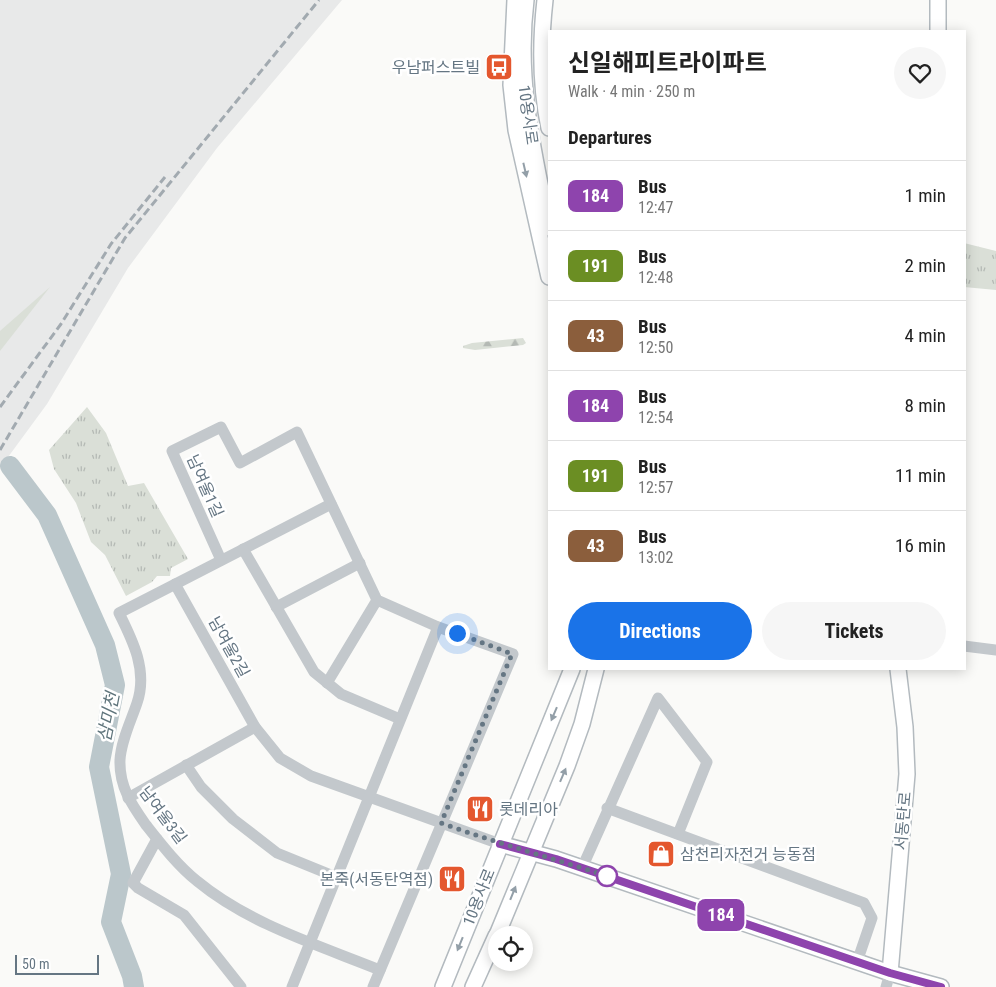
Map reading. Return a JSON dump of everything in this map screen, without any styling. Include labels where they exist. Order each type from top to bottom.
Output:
[{"type":"street","points":[[515,0],[512,85],[516,130],[548,273]]},
{"type":"street","name":"10용사로","points":[[526,0],[522,46],[524,101],[548,223]]},
{"type":"street","name":"10용사로","points":[[533,0],[530,25],[529,83],[548,179]]},
{"type":"street","name":"10용사로","points":[[545,0],[541,65],[548,123]]},
{"type":"street","points":[[938,0],[938,30]]},
{"type":"street","name":"남여울1길","points":[[221,560],[172,451],[221,427],[240,462],[297,432],[377,600]]},
{"type":"street","points":[[175,584],[332,504]]},
{"type":"street","points":[[243,549],[314,672],[340,694],[400,719]]},
{"type":"street","points":[[276,607],[360,563]]},
{"type":"street","name":"남여울2길","points":[[175,584],[255,727],[280,758],[294,768],[500,844]]},
{"type":"street","name":"남여울3길","points":[[175,584],[119,613],[133,642],[140,664],[138,701],[120,759],[121,780],[128,798],[157,839],[196,881],[242,911],[310,942],[380,970]]},
{"type":"street","points":[[327,683],[377,600],[438,627],[512,654],[373,987]]},
{"type":"street","points":[[292,987],[438,627]]},
{"type":"street","points":[[966,646],[996,650]]},
{"type":"street","name":"10용사로","points":[[443,987],[572,670]]},
{"type":"street","name":"10용사로","points":[[500,926],[529,852],[567,766],[582,724],[596,670]]},
{"type":"street","name":"서동탄로","points":[[888,980],[907,774],[905,726],[898,670]]},
{"type":"street","points":[[582,868],[607,808],[658,698],[707,762],[678,834]]},
{"type":"street","points":[[128,798],[255,727]]},
{"type":"street","points":[[186,765],[201,787],[233,819],[277,853],[336,877]]},
{"type":"street","points":[[607,808],[864,903],[872,918],[857,962]]},
{"type":"street","points":[[157,839],[133,883],[184,915],[241,987]]},
{"type":"street","points":[[500,844],[582,868],[857,962],[888,980],[941,987]]},
{"type":"street","name":"10용사로","points":[[473,987],[488,953]]},
{"type":"shaded area","points":[[0,0],[342,0],[217,148],[128,268],[47,404],[0,468]]},
{"type":"green space","points":[[966,244],[996,251],[996,290],[966,287]]},
{"type":"green space","points":[[50,287],[0,351],[0,331]]},
{"type":"green space","points":[[523,338],[526,343],[523,345],[475,350],[463,348],[463,346],[472,343]]},
{"type":"green space","points":[[87,407],[106,433],[128,486],[144,483],[188,559],[171,568],[170,576],[157,576],[152,582],[126,596],[105,555],[91,542],[76,503],[54,469],[49,450]]},
{"type":"waterway","name":"삼미천","points":[[10,466],[47,515],[105,645],[115,685],[99,767],[121,874],[111,922],[132,976],[134,987]]},
{"type":"railway","points":[[0,450],[125,238],[319,0]]},
{"type":"railway","points":[[0,407],[61,324],[111,244],[165,177]]},
{"type":"bus line","name":"184","points":[[500,844],[556,859],[890,973],[941,987]]},
{"type":"place","name":"우남퍼스트빌","points":[[499,67]]},
{"type":"place","name":"롯데리아","points":[[480,809]]},
{"type":"place","name":"삼천리자전거 능동점","points":[[661,854]]},
{"type":"place","name":"본죽(서동탄역점)","points":[[452,879]]},
{"type":"route","points":[[457,633],[512,654],[441,823],[487,840],[556,859],[607,876]]}]
